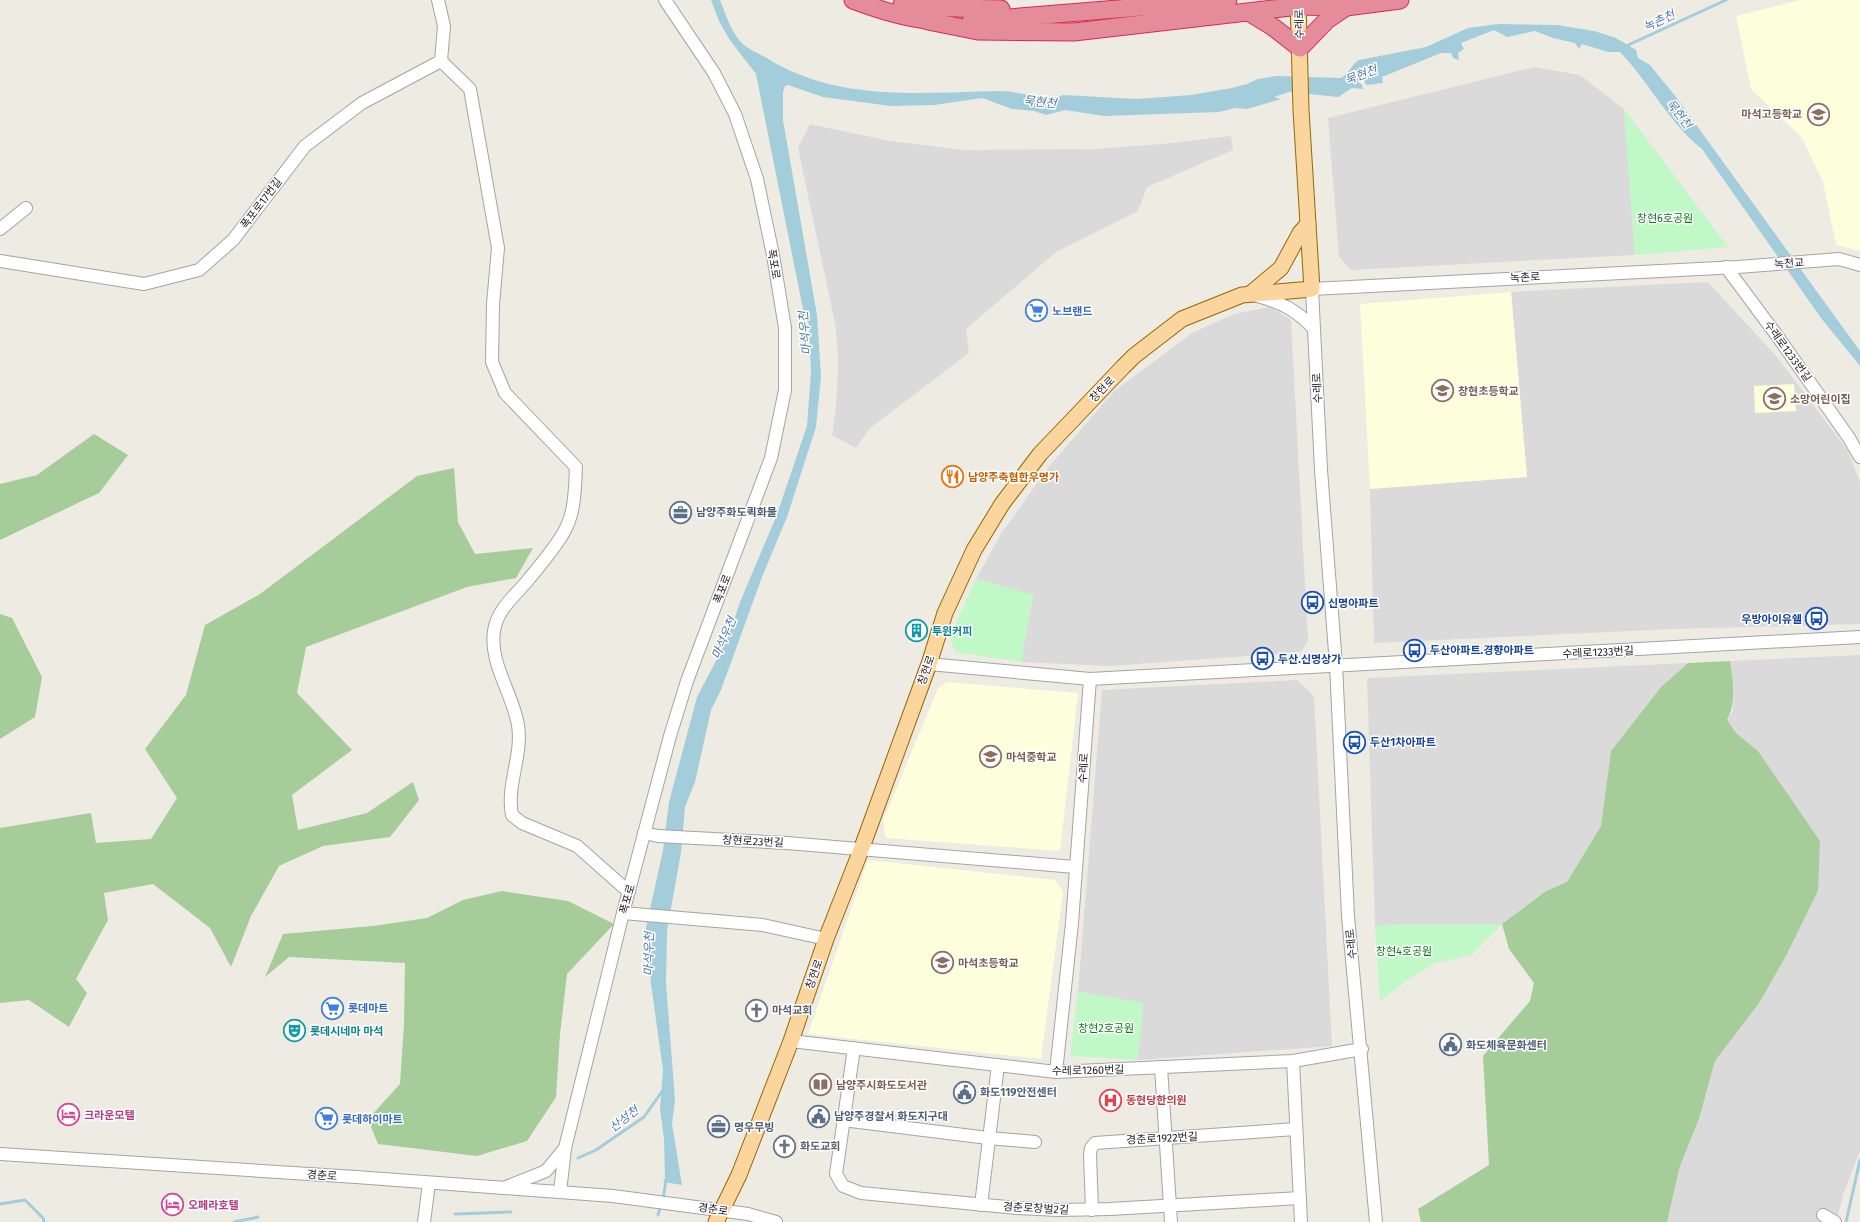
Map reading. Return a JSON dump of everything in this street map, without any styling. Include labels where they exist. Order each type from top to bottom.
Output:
[{"type":"highway","points":[[853,0],[879,10],[978,31],[1074,32],[1250,13],[1299,3],[1346,7],[1400,0]]},
{"type":"highway","points":[[882,0],[913,7],[1007,9],[1086,0]]},
{"type":"highway","points":[[952,8],[985,0]]},
{"type":"highway","points":[[928,20],[972,21],[1228,0]]},
{"type":"highway","points":[[1250,13],[1273,27],[1300,48],[1327,20],[1346,7]]},
{"type":"main road","name":"수레로","points":[[1299,3],[1301,110],[1312,289]]},
{"type":"main road","points":[[1250,294],[1281,268],[1300,233],[1308,224]]},
{"type":"main road","name":"창현로","points":[[718,1216],[739,1175],[791,1041],[826,939],[861,850],[929,664],[945,612],[974,550],[1002,504],[1040,454],[1134,356],[1182,319],[1242,295],[1312,289]]},
{"type":"street","points":[[438,0],[444,26],[441,62],[470,89],[498,248],[493,304],[492,362],[505,393],[576,467],[574,503],[565,532],[529,579],[504,607],[494,631],[496,658],[518,724],[518,754],[510,802],[512,815],[522,823],[577,846],[629,892]]},
{"type":"street","name":"폭포로","points":[[560,1192],[565,1148],[622,913],[629,892],[670,736],[687,681],[771,458],[784,390],[784,328],[773,255],[757,179],[735,114],[714,73],[665,0]]},
{"type":"street","name":"폭포로17번길","points":[[0,261],[144,284],[199,270],[233,240],[305,146],[362,103],[441,62]]},
{"type":"street","points":[[0,229],[26,208]]},
{"type":"street","name":"녹천교","points":[[1732,267],[1839,259],[1860,265]]},
{"type":"street","name":"녹촌로","points":[[1312,289],[1732,267]]},
{"type":"street","name":"수레로1233번길","points":[[1732,267],[1778,337],[1849,438],[1860,457]]},
{"type":"street","name":"수레로","points":[[1312,289],[1321,470],[1336,665],[1348,916],[1362,1049],[1376,1222]]},
{"type":"street","points":[[1250,294],[1270,299],[1292,309],[1314,329]]},
{"type":"street","name":"수레로1233번길","points":[[1336,665],[1860,637]]},
{"type":"street","points":[[929,664],[1090,679],[1336,665]]},
{"type":"street","name":"수레로","points":[[1056,1072],[1072,923],[1090,679]]},
{"type":"street","name":"창현로23번길","points":[[644,834],[793,843],[861,850],[1075,867]]},
{"type":"street","points":[[622,913],[642,916],[763,925],[826,939]]},
{"type":"street","name":"수레로1260번길","points":[[791,1041],[1056,1072],[1293,1061],[1362,1049]]},
{"type":"street","name":"경춘로창벌2길","points":[[854,1048],[836,1174],[843,1186],[851,1190],[872,1195],[981,1205],[1058,1210],[1170,1207],[1300,1198]]},
{"type":"street","points":[[1293,1061],[1301,1222]]},
{"type":"street","points":[[981,1205],[998,1065]]},
{"type":"street","points":[[1161,1067],[1171,1222]]},
{"type":"street","points":[[844,1120],[988,1138],[1035,1142]]},
{"type":"street","name":"경춘로1922번길","points":[[1092,1210],[1090,1155],[1091,1148],[1095,1144],[1296,1129]]},
{"type":"street","points":[[501,1188],[546,1170],[565,1148]]},
{"type":"street","name":"경춘로","points":[[0,1154],[560,1192],[675,1204],[718,1216],[748,1214],[775,1222],[788,1222]]},
{"type":"street","points":[[424,1222],[430,1183]]},
{"type":"shaded area","name":"마석고등학교","points":[[1800,0],[1860,0],[1860,251],[1836,245],[1823,182],[1802,138],[1751,89],[1736,16]]},
{"type":"shaded area","points":[[1534,67],[1580,75],[1624,109],[1635,255],[1351,270],[1339,257],[1328,118]]},
{"type":"shaded area","points":[[810,124],[890,141],[964,150],[1095,149],[1162,144],[1231,136],[1233,150],[1147,187],[1138,211],[1056,252],[966,329],[969,353],[870,428],[856,448],[832,435],[836,408],[838,362],[836,328],[798,148]]},
{"type":"shaded area","points":[[1708,282],[1778,358],[1848,451],[1860,482],[1860,624],[1674,629],[1374,643],[1370,489],[1527,477],[1511,292]]},
{"type":"shaded area","name":"창현초등학교","points":[[1511,292],[1527,477],[1370,489],[1360,304]]},
{"type":"shaded area","points":[[1270,307],[1291,320],[1308,641],[1301,652],[1110,666],[1021,662],[1033,595],[976,579],[1001,534],[1047,469],[1114,391],[1192,333],[1234,314]]},
{"type":"shaded area","name":"소망어린이집","points":[[1794,384],[1796,411],[1755,413],[1754,386]]},
{"type":"shaded area","points":[[1860,655],[1860,1151],[1844,1192],[1836,1222],[1667,1222],[1680,1166],[1699,1119],[1715,1061],[1760,1002],[1786,956],[1818,891],[1792,801],[1758,751],[1736,733],[1727,720],[1733,711],[1734,695],[1730,661]]},
{"type":"shaded area","points":[[1688,663],[1661,687],[1611,751],[1601,826],[1567,882],[1546,891],[1502,924],[1375,925],[1367,678]]},
{"type":"shaded area","points":[[1297,680],[1314,696],[1332,1046],[1138,1060],[1143,1003],[1078,992],[1102,690]]},
{"type":"shaded area","name":"마석중학교","points":[[947,682],[1078,693],[1060,851],[886,838],[883,821],[938,688]]},
{"type":"shaded area","name":"마석초등학교","points":[[868,860],[1055,880],[1063,892],[1041,1059],[808,1034]]},
{"type":"green space","name":"창현6호공원","points":[[1624,109],[1728,247],[1635,255]]},
{"type":"green space","points":[[94,434],[128,455],[99,493],[0,540],[0,484],[37,475]]},
{"type":"green space","points":[[454,468],[458,522],[475,554],[533,548],[516,578],[467,587],[306,647],[297,693],[352,750],[292,795],[298,830],[367,813],[413,782],[419,800],[390,837],[323,846],[279,866],[251,916],[231,967],[210,928],[153,884],[104,893],[108,920],[76,979],[87,993],[69,1027],[29,1000],[0,1003],[0,828],[91,813],[96,843],[151,839],[177,798],[145,749],[186,695],[205,625],[260,594],[417,476]]},
{"type":"green space","points":[[976,579],[1033,595],[1021,662],[955,652],[950,637]]},
{"type":"green space","points":[[0,614],[12,618],[42,677],[35,717],[0,739]]},
{"type":"green space","points":[[1730,661],[1733,699],[1727,720],[1736,733],[1758,751],[1820,841],[1818,891],[1786,956],[1760,1002],[1715,1061],[1699,1119],[1680,1166],[1667,1222],[1421,1222],[1418,1209],[1489,1165],[1483,1056],[1530,1001],[1534,983],[1509,949],[1502,924],[1546,891],[1567,882],[1601,826],[1611,751],[1661,687],[1688,663]]},
{"type":"green space","points":[[502,891],[568,901],[614,924],[567,974],[560,1034],[556,1097],[527,1141],[477,1156],[378,1144],[368,1119],[400,1084],[404,1024],[405,963],[289,957],[265,977],[283,934],[373,926],[427,918],[463,900]]},
{"type":"green space","name":"창현4호공원","points":[[1502,924],[1471,955],[1435,963],[1410,978],[1380,1001],[1375,925]]},
{"type":"green space","name":"창현2호공원","points":[[1078,992],[1143,1003],[1138,1060],[1070,1056]]},
{"type":"water","points":[[711,0],[720,0],[731,27],[742,44],[752,50],[792,71],[820,82],[878,92],[938,93],[1006,91],[1050,98],[1063,95],[1137,99],[1191,95],[1232,88],[1258,79],[1276,76],[1341,78],[1359,60],[1426,47],[1468,28],[1498,24],[1557,25],[1594,31],[1616,38],[1636,50],[1638,58],[1650,65],[1676,97],[1860,351],[1860,366],[1821,318],[1702,149],[1679,127],[1620,52],[1608,52],[1582,44],[1579,49],[1575,43],[1553,38],[1535,31],[1507,37],[1494,30],[1461,43],[1464,49],[1458,53],[1459,60],[1453,58],[1451,53],[1441,53],[1382,77],[1383,83],[1366,85],[1364,80],[1357,81],[1362,85],[1363,89],[1352,88],[1338,97],[1289,92],[1274,97],[1281,99],[1247,109],[1235,108],[1219,112],[1104,116],[1065,110],[1046,115],[1034,111],[1012,109],[982,98],[934,105],[891,106],[823,97],[788,85],[785,86],[783,92],[783,120],[817,315],[821,376],[816,427],[787,517],[762,577],[721,690],[711,710],[695,782],[685,807],[681,853],[667,930],[666,983],[675,1100],[672,1124],[682,1185],[663,1182],[665,1178],[664,1139],[660,1108],[663,1070],[651,984],[646,928],[663,850],[669,802],[697,697],[728,638],[740,602],[776,517],[807,426],[811,372],[809,325],[804,314],[756,74],[729,39],[719,21]]},
{"type":"waterway","name":"녹촌천","points":[[1624,47],[1726,0]]},
{"type":"waterway","name":"산성천","points":[[578,1158],[596,1150],[644,1117],[663,1090]]},
{"type":"waterway","name":"묵현천","points":[[1846,1222],[1860,1160]]},
{"type":"waterway","name":"마석우천","points":[[663,1200],[666,1180]]},
{"type":"waterway","name":"산성천","points":[[0,1204],[25,1200],[43,1218],[44,1222]]},
{"type":"waterway","name":"마석우천","points":[[658,1215],[661,1205]]},
{"type":"waterway","name":"산성천","points":[[455,1214],[511,1212]]},
{"type":"waterway","name":"산성천","points":[[234,1222],[258,1217]]},
{"type":"place","name":"마석고등학교","points":[[1818,114]]},
{"type":"place","name":"노브랜드","points":[[1036,311]]},
{"type":"place","name":"창현초등학교","points":[[1442,391]]},
{"type":"place","name":"소망어린이집","points":[[1775,399]]},
{"type":"place","name":"남양주축협한우명가","points":[[953,477]]},
{"type":"place","name":"남양주화도퀵화물","points":[[681,512]]},
{"type":"place","name":"신명아파트","points":[[1312,603]]},
{"type":"place","name":"우방아이유쉘","points":[[1817,619]]},
{"type":"place","name":"투윈커피","points":[[916,631]]},
{"type":"place","name":"두산아파트.경향아파트","points":[[1415,650]]},
{"type":"place","name":"두산.신명상가","points":[[1262,659]]},
{"type":"place","name":"두산1차아파트","points":[[1354,742]]},
{"type":"place","name":"마석중학교","points":[[990,757]]},
{"type":"place","name":"마석초등학교","points":[[943,963]]},
{"type":"place","name":"롯데마트","points":[[332,1008]]},
{"type":"place","name":"마석교회","points":[[756,1010]]},
{"type":"place","name":"롯데시네마 마석","points":[[294,1031]]},
{"type":"place","name":"화도체육문화센터","points":[[1450,1045]]},
{"type":"place","name":"남양주시화도도서관","points":[[821,1085]]},
{"type":"place","name":"화도119안전센터","points":[[965,1092]]},
{"type":"place","name":"동현당한의원","points":[[1111,1100]]},
{"type":"place","name":"크라운모텔","points":[[69,1115]]},
{"type":"place","name":"남양주경찰서 화도지구대","points":[[819,1116]]},
{"type":"place","name":"롯데하이마트","points":[[326,1119]]},
{"type":"place","name":"명우무빙","points":[[719,1127]]},
{"type":"place","name":"화도교회","points":[[784,1146]]},
{"type":"place","name":"오페라호텔","points":[[173,1205]]}]
